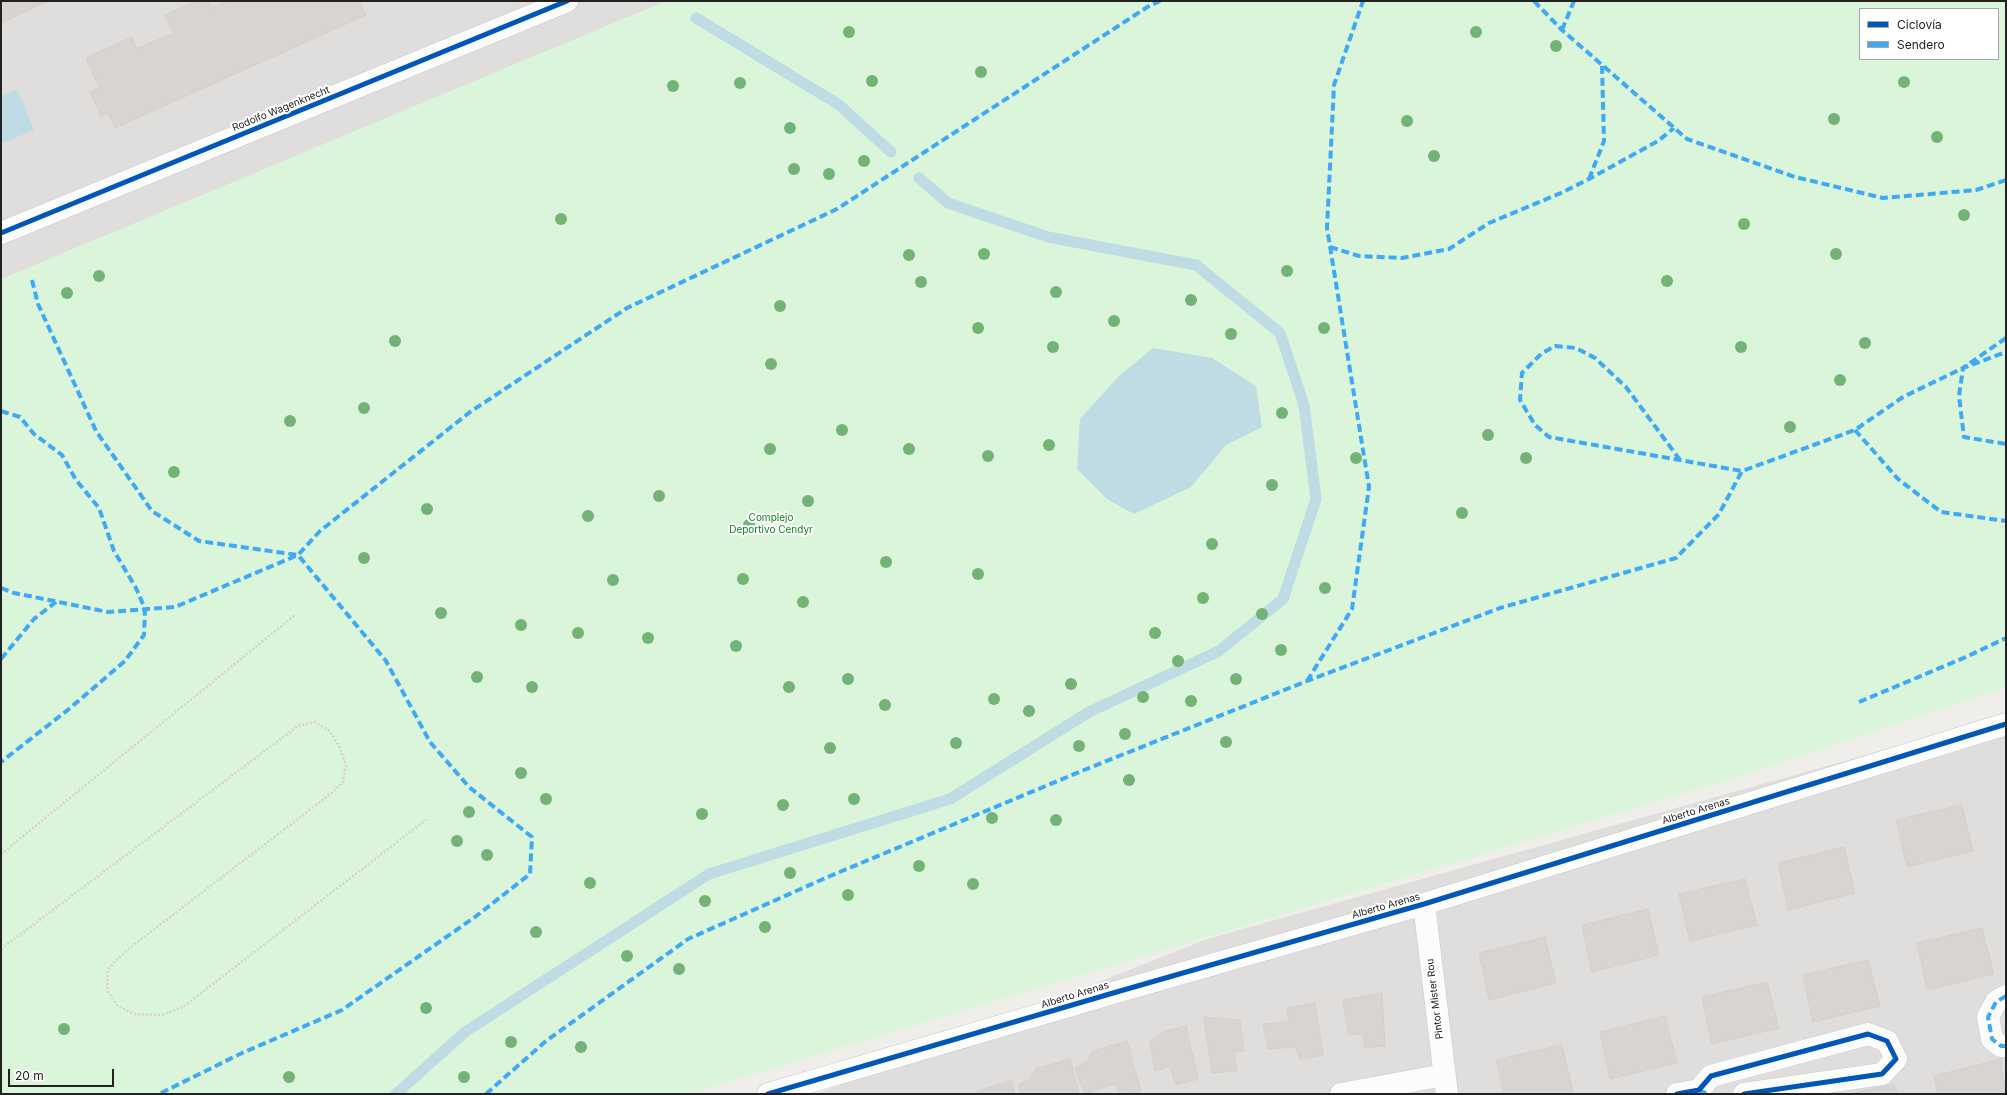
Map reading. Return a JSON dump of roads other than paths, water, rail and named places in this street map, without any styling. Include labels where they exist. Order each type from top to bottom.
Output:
[{"type":"street","name":"Rodolfo Wagenknecht","points":[[1,233],[567,1]]},
{"type":"street","name":"Alberto Arenas","points":[[768,1094],[1424,904],[2006,724]]},
{"type":"street","name":"Pintor Mister Rou","points":[[1424,904],[1446,1084]]},
{"type":"street","points":[[2006,996],[1996,1002],[1988,1017],[1992,1039],[2001,1046],[2006,1046]]},
{"type":"street","points":[[1677,1094],[1704,1092],[1711,1076],[1868,1034],[1888,1041],[1896,1059],[1882,1074],[1744,1094]]},
{"type":"street","points":[[1340,1094],[1446,1084]]},
{"type":"water","points":[[17,89],[34,130],[3,143],[1,138],[1,96]]},
{"type":"water","points":[[1153,348],[1212,358],[1256,386],[1262,427],[1226,445],[1191,487],[1134,514],[1107,499],[1077,469],[1080,419],[1119,376]]},
{"type":"waterway","points":[[696,18],[838,104],[891,152]]},
{"type":"waterway","points":[[396,1094],[465,1032],[709,874],[950,799],[1089,712],[1219,651],[1283,599],[1316,499],[1304,405],[1280,333],[1196,265],[1048,237],[948,203],[919,178]]},
{"type":"park label","name":"Complejo Deportivo Cendyr","points":[[771,524]]}]
